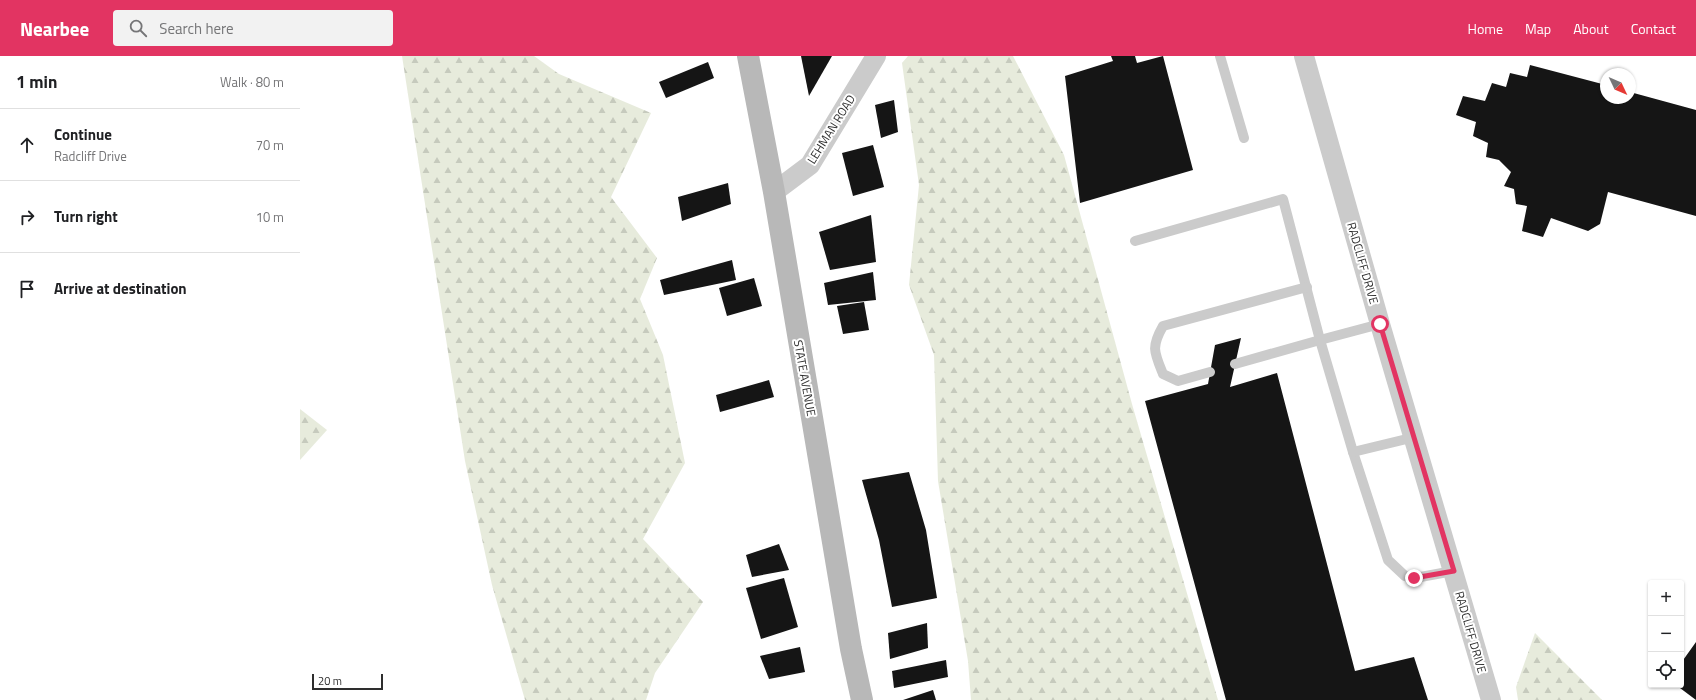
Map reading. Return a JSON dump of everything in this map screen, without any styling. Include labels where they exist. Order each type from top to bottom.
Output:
[{"type":"main road","name":"STATE AVENUE","points":[[748,56],[774,192],[851,649],[862,700]]},
{"type":"street","name":"LEHMAN ROAD","points":[[774,192],[810,165],[876,56]]},
{"type":"street","name":"RADCLIFF DRIVE","points":[[1304,56],[1380,324],[1415,437],[1491,700]]},
{"type":"lane","points":[[1220,56],[1244,138]]},
{"type":"lane","points":[[1135,241],[1283,199],[1320,340],[1353,452],[1388,560],[1405,576],[1414,578],[1454,571]]},
{"type":"lane","points":[[1210,372],[1178,381],[1163,374],[1155,356],[1155,340],[1163,326],[1307,287]]},
{"type":"lane","points":[[1235,364],[1380,324]]},
{"type":"lane","points":[[1353,452],[1415,437]]},
{"type":"green space","points":[[402,56],[534,56],[559,74],[651,113],[611,197],[657,258],[640,299],[663,355],[685,463],[643,539],[703,602],[655,673],[646,700],[525,700],[492,585],[465,461]]},
{"type":"green space","points":[[908,56],[1013,56],[1064,155],[1132,404],[1218,700],[971,700],[968,661],[938,481],[934,355],[909,285],[919,185],[902,63]]},
{"type":"green space","points":[[300,409],[327,430],[300,460]]},
{"type":"green space","points":[[1535,633],[1602,700],[1518,700],[1516,687]]},
{"type":"building","points":[[801,56],[832,56],[809,96]]},
{"type":"building","points":[[1111,56],[1135,56],[1137,63],[1163,56],[1193,170],[1080,203],[1065,76],[1113,61]]},
{"type":"building","points":[[708,62],[714,78],[666,98],[659,82]]},
{"type":"building","points":[[1530,65],[1600,83],[1600,104],[1636,104],[1636,94],[1696,110],[1696,216],[1608,192],[1600,224],[1588,231],[1551,218],[1543,237],[1522,231],[1527,206],[1516,204],[1514,189],[1504,186],[1511,172],[1499,160],[1486,157],[1488,143],[1473,136],[1476,122],[1456,115],[1463,96],[1485,101],[1492,83],[1506,87],[1510,73],[1527,77]]},
{"type":"building","points":[[894,100],[898,132],[881,138],[875,105]]},
{"type":"building","points":[[873,145],[884,187],[853,196],[842,153]]},
{"type":"building","points":[[728,183],[731,204],[682,221],[678,197]]},
{"type":"building","points":[[871,215],[876,262],[830,270],[819,232]]},
{"type":"building","points":[[732,260],[736,280],[664,295],[660,280]]},
{"type":"building","points":[[873,272],[876,300],[828,305],[824,283]]},
{"type":"building","points":[[754,278],[762,306],[727,316],[719,288]]},
{"type":"building","points":[[864,302],[869,330],[843,334],[837,306]]},
{"type":"building","points":[[1241,338],[1230,387],[1277,373],[1355,671],[1414,657],[1428,700],[1226,700],[1145,401],[1208,384],[1215,345]]},
{"type":"building","points":[[769,380],[774,397],[720,412],[716,395]]},
{"type":"building","points":[[909,472],[926,530],[937,598],[892,607],[879,540],[862,480]]},
{"type":"building","points":[[779,544],[789,570],[752,577],[746,555]]},
{"type":"building","points":[[784,578],[798,627],[761,639],[746,588]]},
{"type":"building","points":[[927,623],[928,648],[890,659],[888,633]]},
{"type":"building","points":[[1696,642],[1696,700],[1680,688],[1684,688],[1684,659]]},
{"type":"building","points":[[800,647],[805,672],[769,679],[760,656]]},
{"type":"building","points":[[946,660],[948,677],[894,688],[892,671]]},
{"type":"building","points":[[933,690],[936,700],[903,700]]},
{"type":"route","points":[[1380,324],[1454,571],[1414,578]]}]
